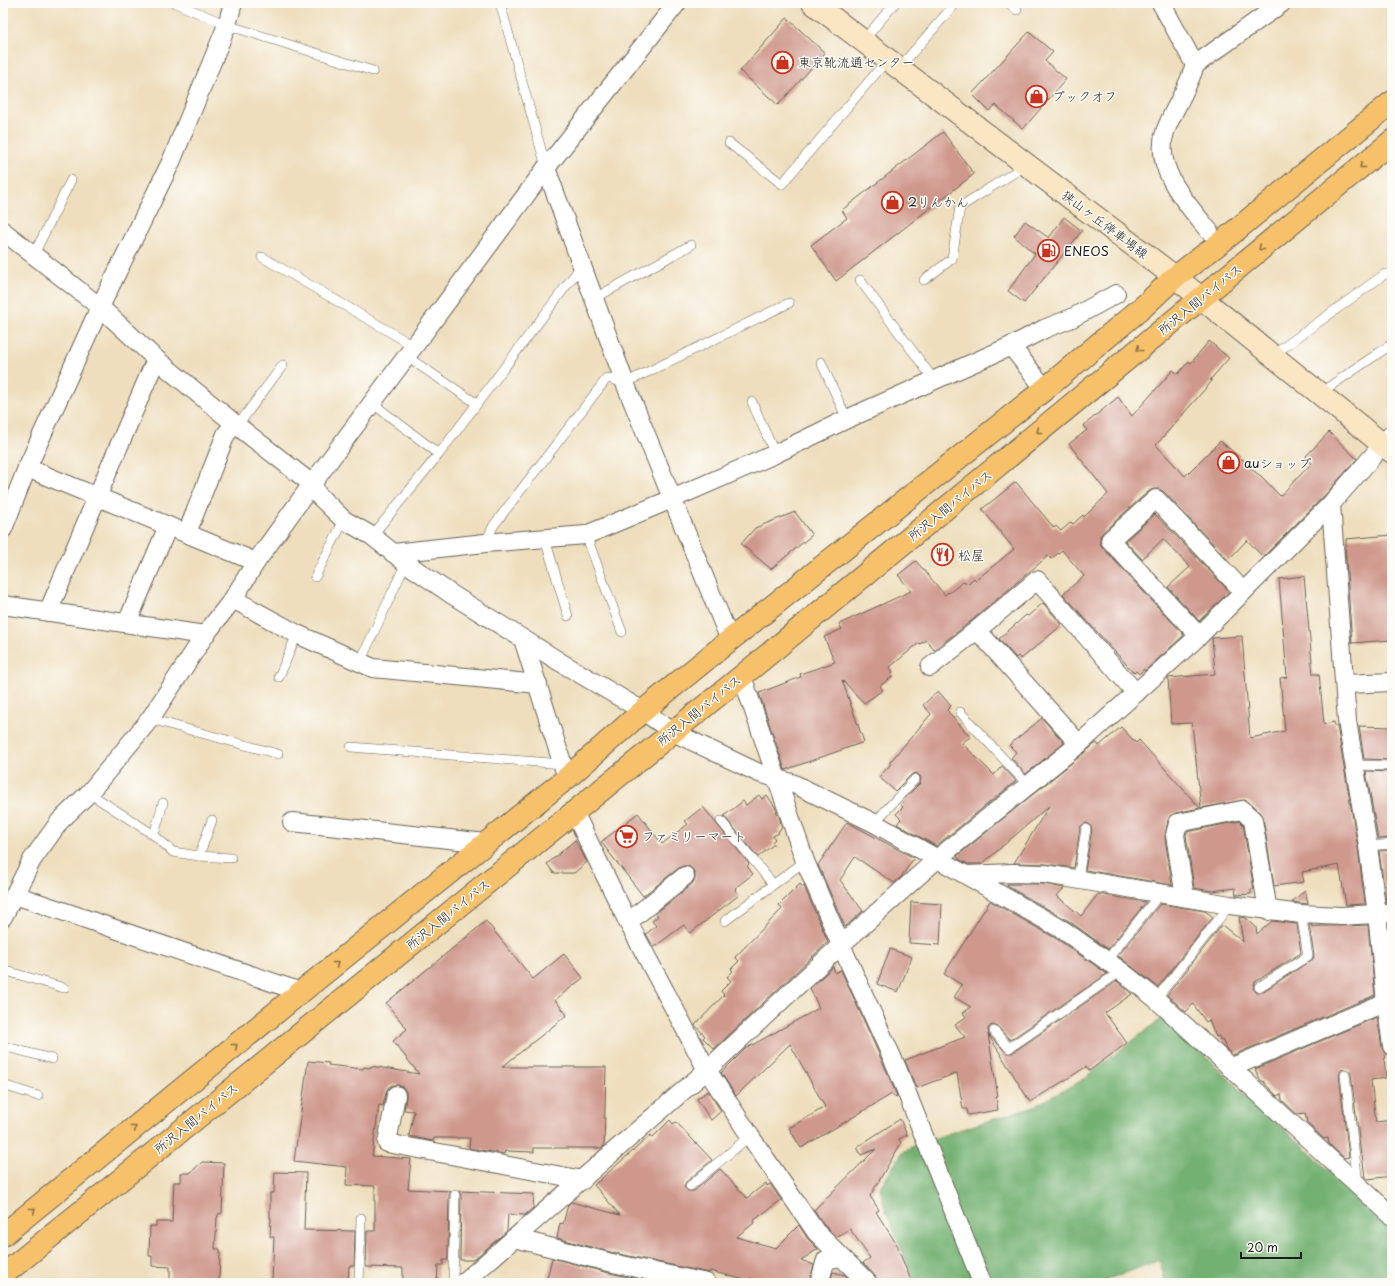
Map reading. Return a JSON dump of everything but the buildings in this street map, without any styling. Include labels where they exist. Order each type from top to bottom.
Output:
[{"type":"highway","points":[[3,1235],[486,843],[565,771],[643,711],[1045,389],[1144,306],[1175,277],[1224,240],[1392,102]]},
{"type":"highway","name":"所沢入間バイパス","points":[[3,1275],[742,676],[1392,141]]},
{"type":"main road","name":"狭山ヶ丘停車場線","points":[[815,3],[1175,277],[1320,393],[1389,443]]},
{"type":"street","points":[[3,529],[10,493],[28,468],[100,306],[171,162],[227,25],[233,3]]},
{"type":"street","points":[[3,917],[32,860],[60,821],[89,793],[150,719],[205,635],[233,599],[256,562],[312,484],[546,168],[677,3]]},
{"type":"street","points":[[1161,3],[1195,65]]},
{"type":"street","points":[[1209,231],[1182,199],[1166,169],[1162,150],[1165,133],[1191,80],[1195,65],[1282,3]]},
{"type":"street","points":[[546,168],[625,383],[730,640]]},
{"type":"street","points":[[3,231],[100,306],[156,359],[235,424],[312,484],[318,495],[344,520],[372,536],[451,594],[643,711],[673,732],[759,773],[792,783],[874,823],[1063,930],[1121,971],[1156,999],[1359,1184],[1392,1216]]},
{"type":"street","points":[[400,558],[485,543],[586,535],[775,454],[847,419],[1011,346],[1044,329],[1072,318],[1116,294]]},
{"type":"street","points":[[1011,346],[1045,389]]},
{"type":"street","points":[[48,612],[156,359]]},
{"type":"street","points":[[186,533],[226,434],[235,424]]},
{"type":"street","points":[[463,1283],[583,1180],[707,1070],[840,946],[937,859],[1079,744],[1199,636],[1331,504],[1389,443]]},
{"type":"street","points":[[28,468],[256,562]]},
{"type":"street","points":[[1199,636],[1110,540],[1156,499],[1243,591]]},
{"type":"street","points":[[1331,504],[1347,721],[1368,846],[1385,914],[1388,977],[1386,1002],[1392,1046]]},
{"type":"street","points":[[127,623],[168,526]]},
{"type":"street","points":[[930,667],[1037,580],[1136,693]]},
{"type":"street","points":[[233,599],[297,634],[373,668],[538,684]]},
{"type":"street","points":[[3,605],[205,635]]},
{"type":"street","points":[[977,630],[1079,744]]},
{"type":"street","points":[[523,639],[565,771]]},
{"type":"street","points":[[742,676],[805,860],[840,946],[897,1068],[982,1283]]},
{"type":"street","points":[[1344,684],[1392,682]]},
{"type":"street","points":[[1185,898],[1175,835],[1178,823],[1242,810],[1253,820],[1268,911]]},
{"type":"street","points":[[574,812],[628,922],[707,1070],[816,1232],[868,1283]]},
{"type":"street","points":[[292,822],[486,843]]},
{"type":"street","points":[[966,875],[1012,873],[1046,874],[1078,878],[1160,894],[1268,911],[1340,916],[1385,914]]},
{"type":"street","points":[[628,922],[686,876]]},
{"type":"street","points":[[15,895],[301,992]]},
{"type":"street","points":[[1230,1068],[1386,1002]]},
{"type":"street","points":[[396,1095],[387,1143],[583,1180]]},
{"type":"street","points":[[514,1238],[608,1262],[707,1283]]},
{"type":"street","points":[[819,1283],[826,1260],[841,1257]]},
{"type":"lane","points":[[175,3],[227,25],[373,71]]},
{"type":"lane","points":[[500,3],[546,168]]},
{"type":"lane","points":[[863,40],[895,3]]},
{"type":"lane","points":[[729,143],[782,184],[894,64],[956,3]]},
{"type":"lane","points":[[1009,3],[1017,10]]},
{"type":"lane","points":[[924,280],[952,259],[960,207],[1027,165]]},
{"type":"lane","points":[[34,254],[71,180]]},
{"type":"lane","points":[[595,298],[691,245]]},
{"type":"lane","points":[[262,258],[411,351],[476,403]]},
{"type":"lane","points":[[372,536],[439,454],[582,264]]},
{"type":"lane","points":[[1273,356],[1385,274]]},
{"type":"lane","points":[[860,280],[934,380]]},
{"type":"lane","points":[[485,543],[494,525],[607,378],[625,383],[789,303]]},
{"type":"lane","points":[[1320,393],[1392,344]]},
{"type":"lane","points":[[821,362],[847,419]]},
{"type":"lane","points":[[235,424],[244,417],[283,365]]},
{"type":"lane","points":[[752,402],[775,454]]},
{"type":"lane","points":[[372,403],[439,454]]},
{"type":"lane","points":[[315,577],[344,520]]},
{"type":"lane","points":[[586,535],[622,632]]},
{"type":"lane","points":[[545,539],[568,616]]},
{"type":"lane","points":[[360,662],[400,558]]},
{"type":"lane","points":[[279,676],[297,634]]},
{"type":"lane","points":[[960,712],[1028,785]]},
{"type":"lane","points":[[150,719],[278,754]]},
{"type":"lane","points":[[351,747],[565,771]]},
{"type":"lane","points":[[1355,765],[1392,766]]},
{"type":"lane","points":[[874,823],[915,778]]},
{"type":"lane","points":[[89,793],[154,835],[173,852],[199,856],[231,858]]},
{"type":"lane","points":[[154,835],[162,803]]},
{"type":"lane","points":[[199,856],[212,820]]},
{"type":"lane","points":[[721,821],[774,884]]},
{"type":"lane","points":[[1078,878],[1086,829]]},
{"type":"lane","points":[[1368,846],[1392,844]]},
{"type":"lane","points":[[725,921],[805,860]]},
{"type":"lane","points":[[1106,961],[1160,894]]},
{"type":"lane","points":[[1156,999],[1230,905]]},
{"type":"lane","points":[[1259,987],[1308,956],[1301,914]]},
{"type":"lane","points":[[3,970],[64,988]]},
{"type":"lane","points":[[994,1031],[1009,1048],[1121,971]]},
{"type":"lane","points":[[3,1046],[52,1060]]},
{"type":"lane","points":[[1345,1075],[1359,1184]]},
{"type":"lane","points":[[3,1085],[38,1096]]},
{"type":"lane","points":[[690,1186],[750,1136]]},
{"type":"lane","points":[[453,1283],[455,1195]]},
{"type":"lane","points":[[359,1283],[361,1218]]},
{"type":"green space","points":[[1165,1016],[1243,1093],[1292,1136],[1392,1229],[1392,1283],[1166,1283],[1159,1260],[1100,1283],[915,1283],[884,1206],[880,1187],[902,1153],[915,1145],[1035,1106],[1079,1082]]},
{"type":"place","name":"東京靴流通センター","points":[[783,62]]},
{"type":"place","name":"ブックオフ","points":[[1036,96]]},
{"type":"place","name":"2りんかん","points":[[893,202]]},
{"type":"place","name":"ENEOS","points":[[1048,251]]},
{"type":"place","name":"auショップ","points":[[1228,463]]},
{"type":"place","name":"松屋","points":[[943,555]]},
{"type":"place","name":"ファミリーマート","points":[[626,836]]}]
